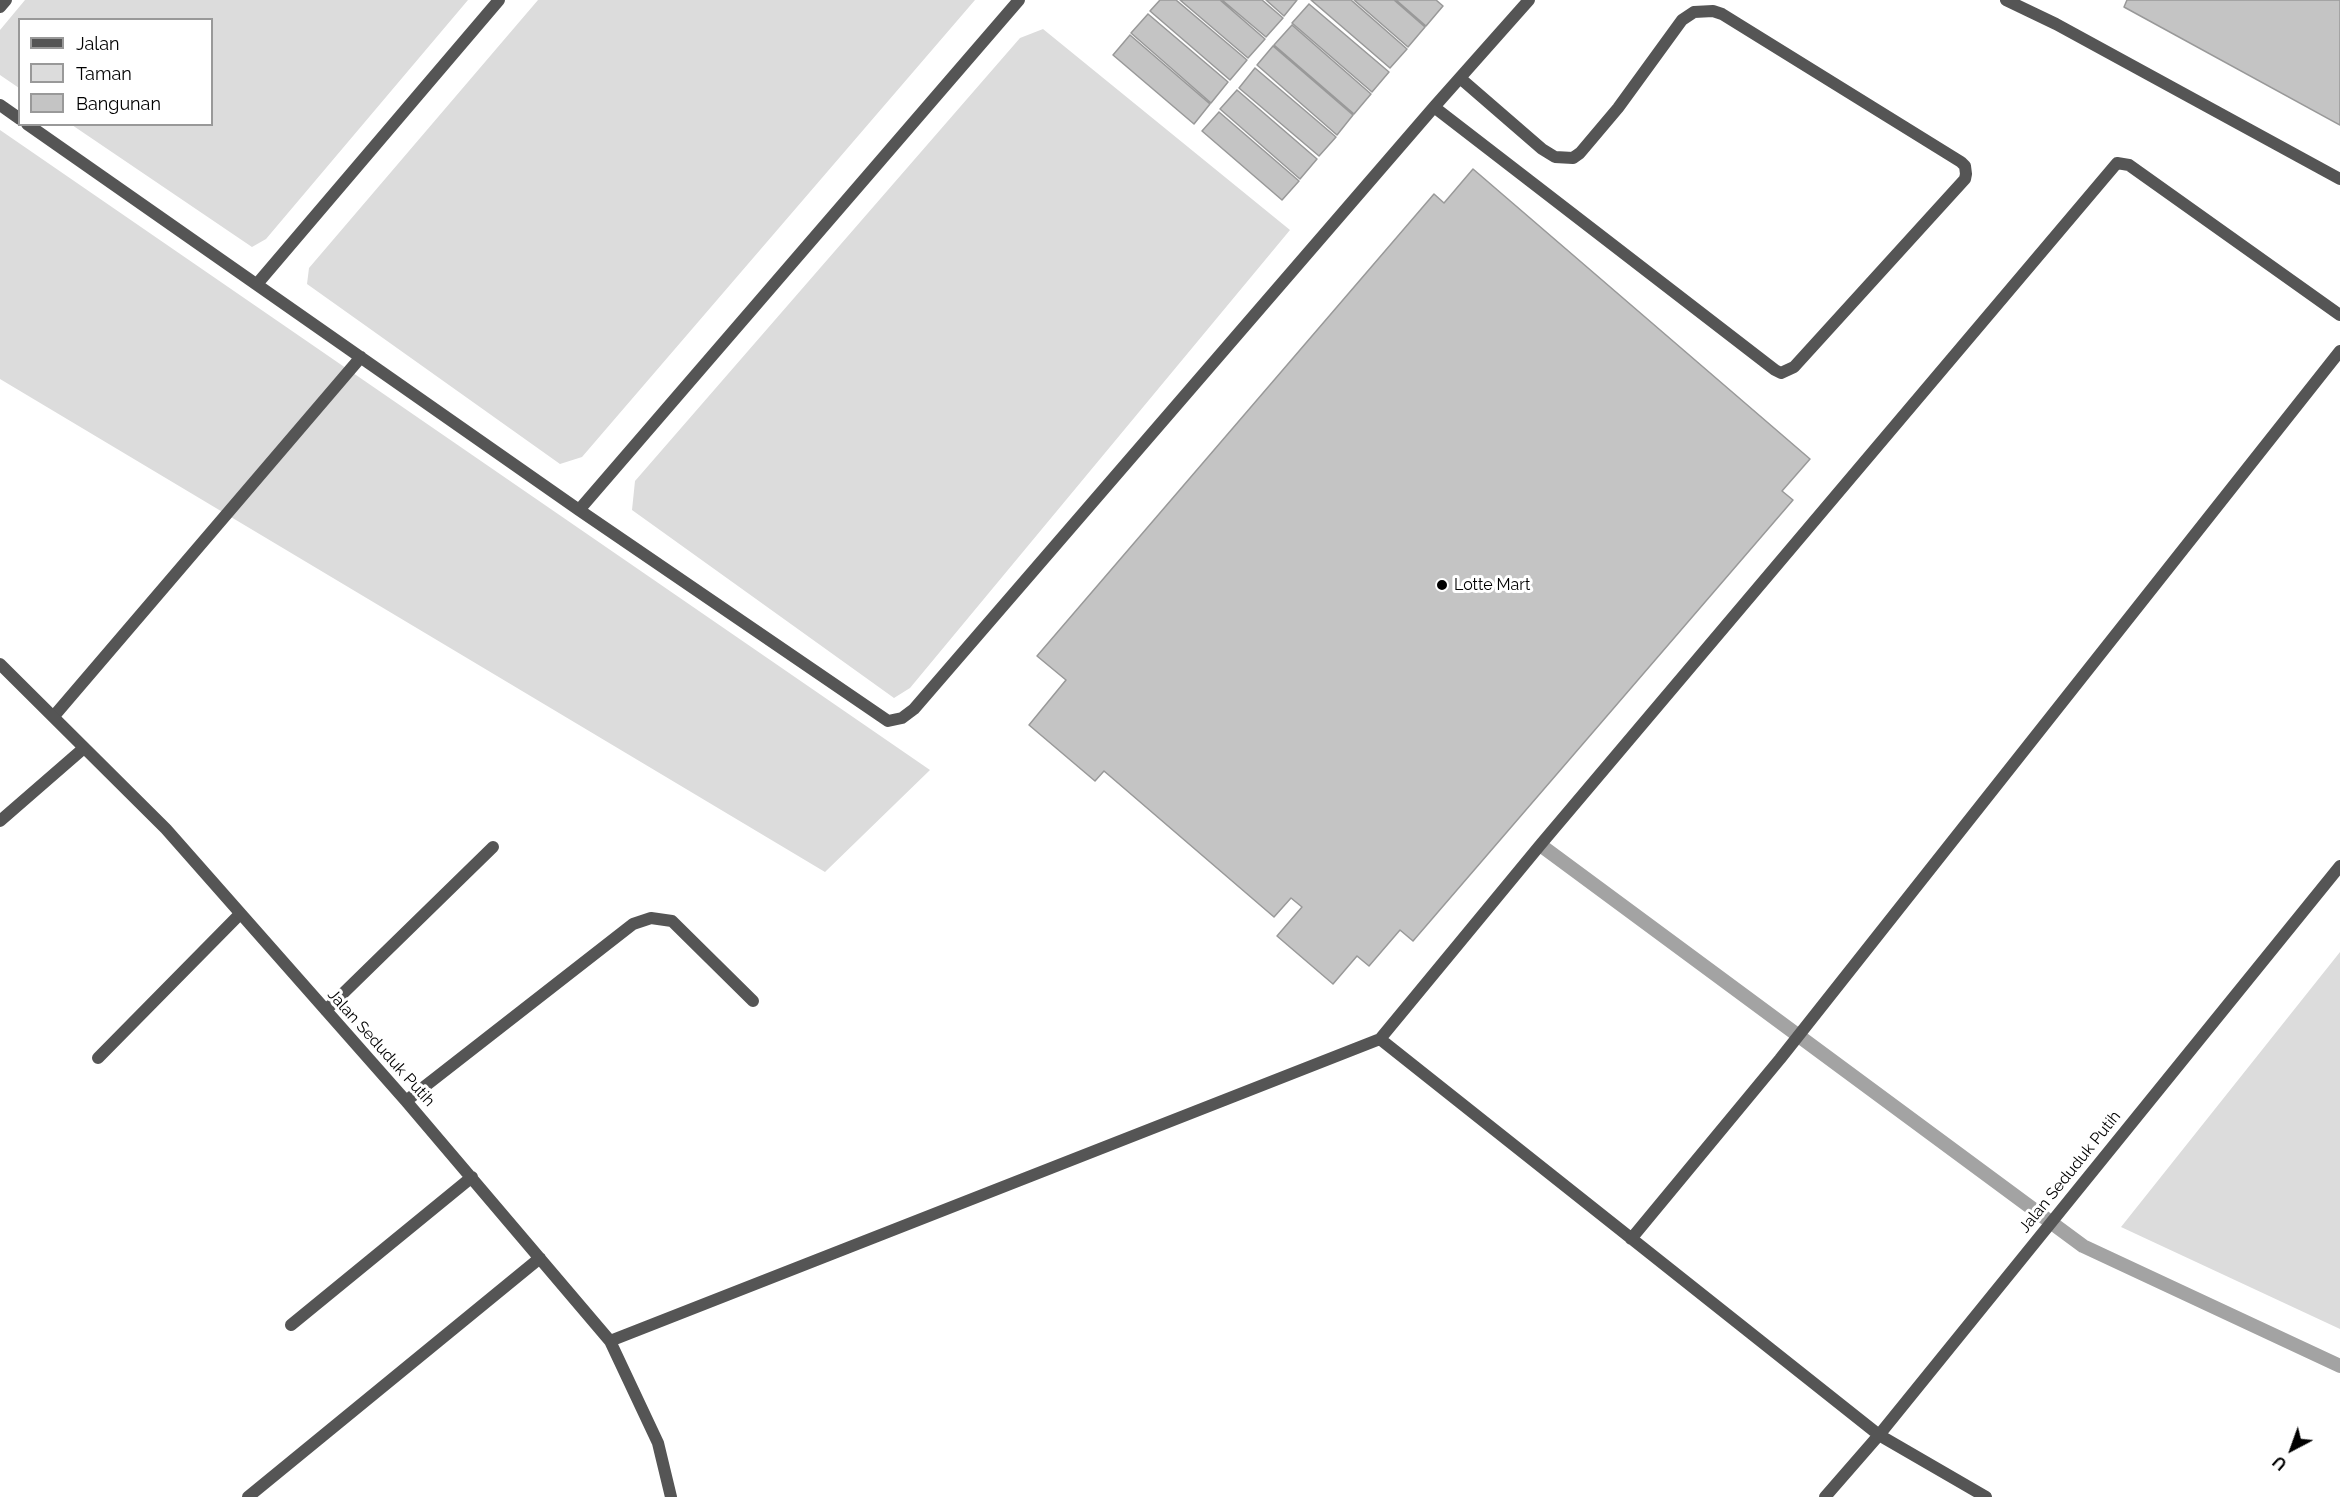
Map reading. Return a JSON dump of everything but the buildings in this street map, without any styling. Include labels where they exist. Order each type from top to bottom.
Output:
[{"type":"street","points":[[0,7],[6,0]]},
{"type":"street","points":[[257,284],[499,0]]},
{"type":"street","points":[[579,510],[1019,0]]},
{"type":"street","points":[[30,126],[579,510],[888,721],[902,718],[914,709],[1529,0]]},
{"type":"street","points":[[2006,0],[2056,24],[2340,179]]},
{"type":"street","points":[[1434,107],[1781,373],[1794,367],[1965,179],[1966,174],[1965,166],[1961,162],[1722,14],[1713,11],[1694,12],[1682,20],[1618,108],[1580,153],[1573,158],[1555,157],[1542,149],[1460,78]]},
{"type":"street","points":[[0,105],[18,118]]},
{"type":"street","points":[[610,1341],[1380,1039],[1541,844],[2118,163],[2129,165],[2340,315]]},
{"type":"street","points":[[1631,1239],[1809,1023],[2340,351]]},
{"type":"street","points":[[54,716],[361,357]]},
{"type":"street","name":"Jalan Seduduk Putih","points":[[0,664],[166,829],[472,1177],[610,1341],[658,1443],[670,1497]]},
{"type":"street","points":[[0,821],[84,748]]},
{"type":"street","points":[[326,1010],[493,847]]},
{"type":"street","name":"Jalan Seduduk Putih","points":[[1825,1497],[1879,1435],[2340,867]]},
{"type":"street","points":[[98,1058],[240,914]]},
{"type":"street","points":[[406,1101],[633,924],[651,918],[672,921],[753,1001]]},
{"type":"street","points":[[1380,1039],[1879,1435],[1986,1497]]},
{"type":"street","points":[[291,1325],[472,1177]]},
{"type":"street","points":[[248,1497],[540,1258]]},
{"type":"green space","points":[[25,0],[468,0],[266,239],[252,247],[73,126],[213,126],[213,18],[18,18],[18,87],[0,75],[0,30]]},
{"type":"green space","points":[[538,0],[975,0],[582,457],[560,464],[307,284],[309,268]]},
{"type":"green space","points":[[1043,29],[1290,230],[910,688],[894,698],[632,510],[635,481],[1020,38]]},
{"type":"green space","points":[[0,130],[930,770],[825,872],[0,379]]},
{"type":"green space","points":[[2340,952],[2340,1329],[2121,1227]]},
{"type":"waterway","points":[[1543,847],[2083,1246],[2340,1366]]},
{"type":"place","name":"Lotte Mart","points":[[1442,585]]}]
